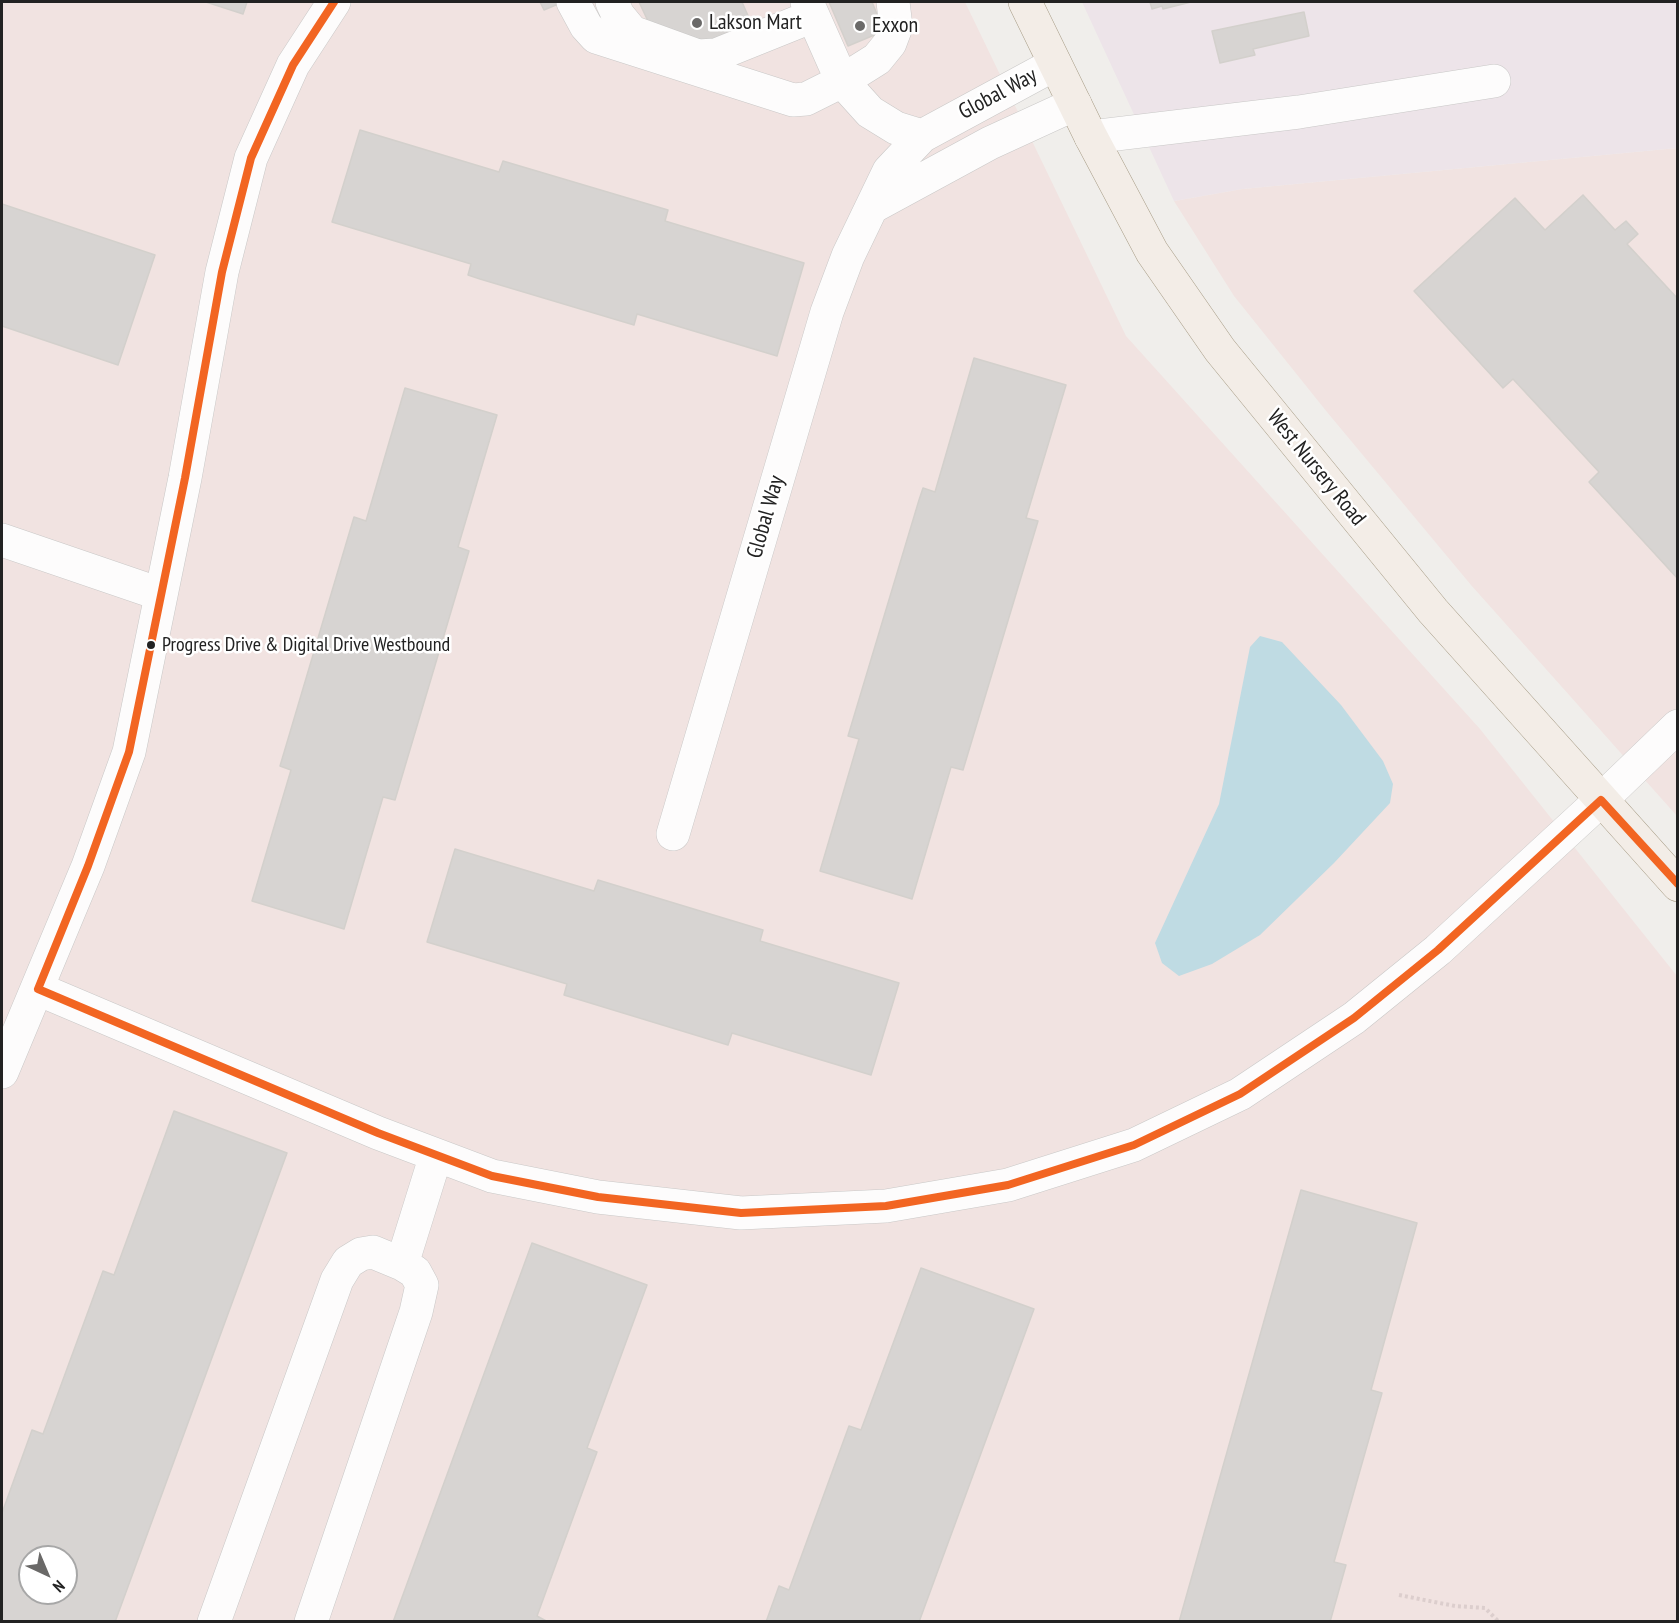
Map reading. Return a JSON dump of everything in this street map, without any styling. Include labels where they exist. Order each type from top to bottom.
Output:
[{"type":"main road","name":"West Nursery Road","points":[[1025,2],[1091,137],[1152,252],[1220,350],[1433,611],[1677,885]]},
{"type":"street","points":[[2,1072],[88,866],[129,752],[185,478],[222,272],[251,159],[293,65],[334,2]]},
{"type":"street","points":[[573,2],[586,26],[596,37],[793,100],[806,99],[842,81],[877,59],[890,43],[896,27],[893,2]]},
{"type":"street","points":[[612,2],[618,15],[632,32],[698,56],[716,55],[810,9],[842,81],[870,112],[896,128],[922,136]]},
{"type":"street","name":"Global Way","points":[[673,834],[827,312],[848,256],[889,171],[922,136],[1055,64]]},
{"type":"street","points":[[1091,137],[1299,112],[1494,81]]},
{"type":"street","name":"Global Way","points":[[874,206],[990,143],[1075,104]]},
{"type":"street","points":[[2,540],[160,594]]},
{"type":"street","points":[[38,989],[378,1133],[492,1176],[597,1197],[741,1213],[886,1206],[1008,1185],[1134,1145],[1240,1094],[1354,1018],[1430,957],[1601,800],[1677,726]]},
{"type":"street","points":[[402,1263],[436,1155]]},
{"type":"street","points":[[214,1622],[337,1280],[348,1262],[361,1254],[373,1252],[402,1263],[416,1272],[422,1285],[416,1312],[311,1622]]},
{"type":"path","points":[[1400,1594],[1455,1606],[1485,1608],[1499,1622]]},
{"type":"shaded area","points":[[2,2],[965,2],[1126,336],[1480,729],[1677,976],[1677,1621],[2,1622]]},
{"type":"shaded area","points":[[1082,2],[1677,2],[1677,148],[1242,189],[1174,201]]},
{"type":"shaded area","points":[[1677,148],[1677,816],[1471,585],[1327,412],[1234,296],[1174,201],[1242,189]]},
{"type":"water","points":[[1260,636],[1282,642],[1341,705],[1383,761],[1393,784],[1390,803],[1334,863],[1260,935],[1212,964],[1179,976],[1162,963],[1155,943],[1219,804],[1250,647]]},
{"type":"building","points":[[206,2],[247,2],[243,14]]},
{"type":"building","points":[[540,2],[563,2],[544,10]]},
{"type":"building","name":"Lakson Mart","points":[[639,2],[742,2],[753,27],[702,47],[642,22],[647,19]]},
{"type":"building","name":"Exxon","points":[[829,2],[872,2],[884,31],[848,46]]},
{"type":"building","points":[[1150,2],[1191,2],[1163,9],[1162,6],[1152,9]]},
{"type":"building","points":[[1304,12],[1309,36],[1253,49],[1255,55],[1220,63],[1212,31]]},
{"type":"building","points":[[360,130],[499,172],[503,161],[668,210],[665,221],[804,263],[777,356],[637,314],[634,325],[480,279],[468,275],[471,264],[332,222]]},
{"type":"building","points":[[1583,195],[1615,230],[1626,221],[1638,234],[1627,244],[1678,299],[1678,579],[1589,482],[1599,472],[1513,379],[1503,388],[1414,291],[1515,198],[1545,230]]},
{"type":"building","points":[[2,204],[155,255],[118,365],[2,326]]},
{"type":"building","points":[[974,358],[1066,385],[1026,518],[1038,521],[963,770],[951,767],[912,899],[820,871],[859,739],[848,736],[923,488],[935,492]]},
{"type":"building","points":[[405,388],[497,415],[458,547],[469,551],[395,800],[383,797],[344,929],[252,901],[291,770],[280,766],[354,517],[366,521]]},
{"type":"building","points":[[455,849],[594,891],[598,880],[763,930],[760,941],[899,983],[871,1075],[732,1033],[728,1045],[564,995],[567,984],[427,942]]},
{"type":"building","points":[[174,1111],[287,1153],[115,1622],[2,1622],[2,1513],[32,1430],[43,1434],[103,1271],[114,1275]]},
{"type":"building","points":[[1301,1190],[1417,1223],[1371,1390],[1382,1393],[1334,1562],[1346,1565],[1330,1622],[1179,1622]]},
{"type":"building","points":[[532,1243],[647,1285],[587,1448],[597,1452],[537,1616],[548,1622],[393,1622]]},
{"type":"building","points":[[921,1268],[1034,1309],[919,1622],[766,1622],[779,1586],[789,1590],[849,1426],[861,1430]]},
{"type":"transit line","points":[[38,989],[88,866],[129,752],[185,478],[222,272],[251,158],[293,65],[334,2]]},
{"type":"transit line","points":[[1601,800],[1678,884]]},
{"type":"transit line","points":[[38,989],[378,1133],[492,1176],[598,1197],[741,1213],[886,1206],[1008,1185],[1134,1145],[1240,1094],[1354,1018],[1438,950],[1601,800]]},
{"type":"place","name":"Lakson Mart","points":[[697,23]]},
{"type":"place","name":"Exxon","points":[[860,26]]},
{"type":"place","name":"Progress Drive & Digital Drive Westbound","points":[[151,645]]}]
